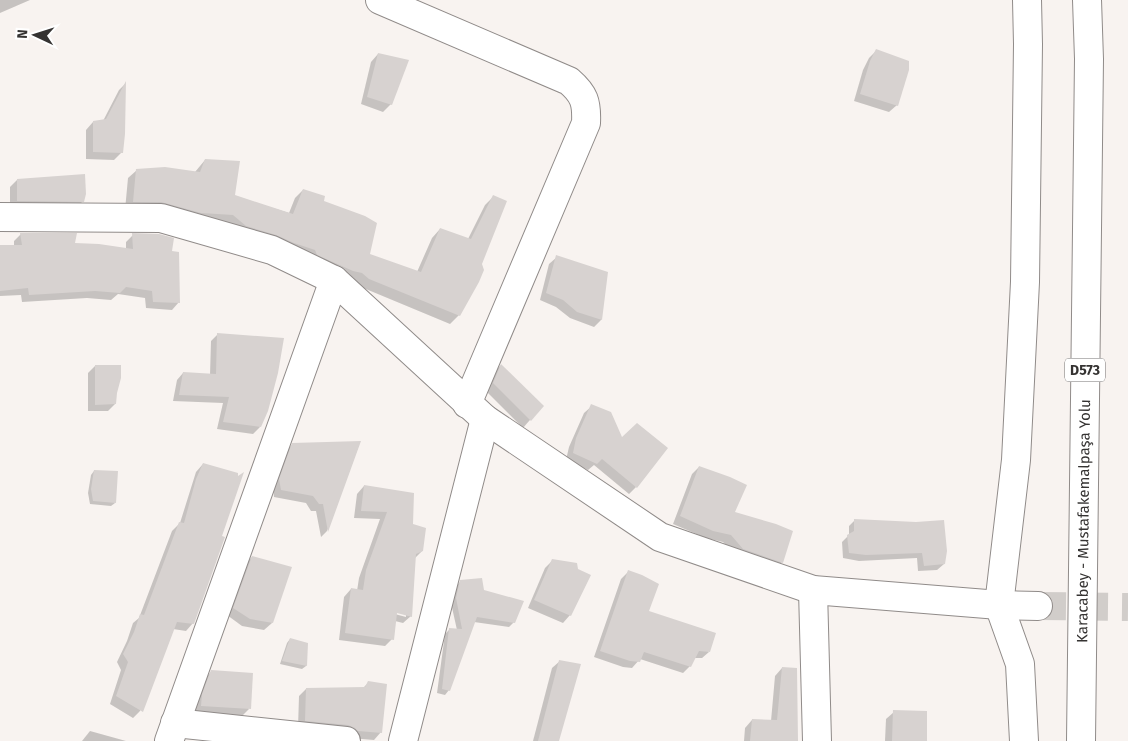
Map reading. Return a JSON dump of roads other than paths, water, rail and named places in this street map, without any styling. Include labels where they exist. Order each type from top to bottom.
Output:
[{"type":"main road","points":[[380,0],[569,81],[578,89],[587,109],[586,123],[476,411],[403,741]]},
{"type":"main road","points":[[1024,741],[1020,664],[998,605],[1016,460],[1025,282],[1027,0]]},
{"type":"main road","name":"Karacabey - Mustafakemalpaşa Yolu","points":[[1081,741],[1089,59],[1087,0]]},
{"type":"main road","points":[[0,217],[161,218],[272,250],[334,280],[476,411],[660,538],[813,590],[998,605],[1038,606]]},
{"type":"main road","points":[[334,280],[172,732],[346,741]]},
{"type":"main road","points":[[813,590],[817,741]]},
{"type":"tunnel","points":[[1038,606],[1128,607]]}]
